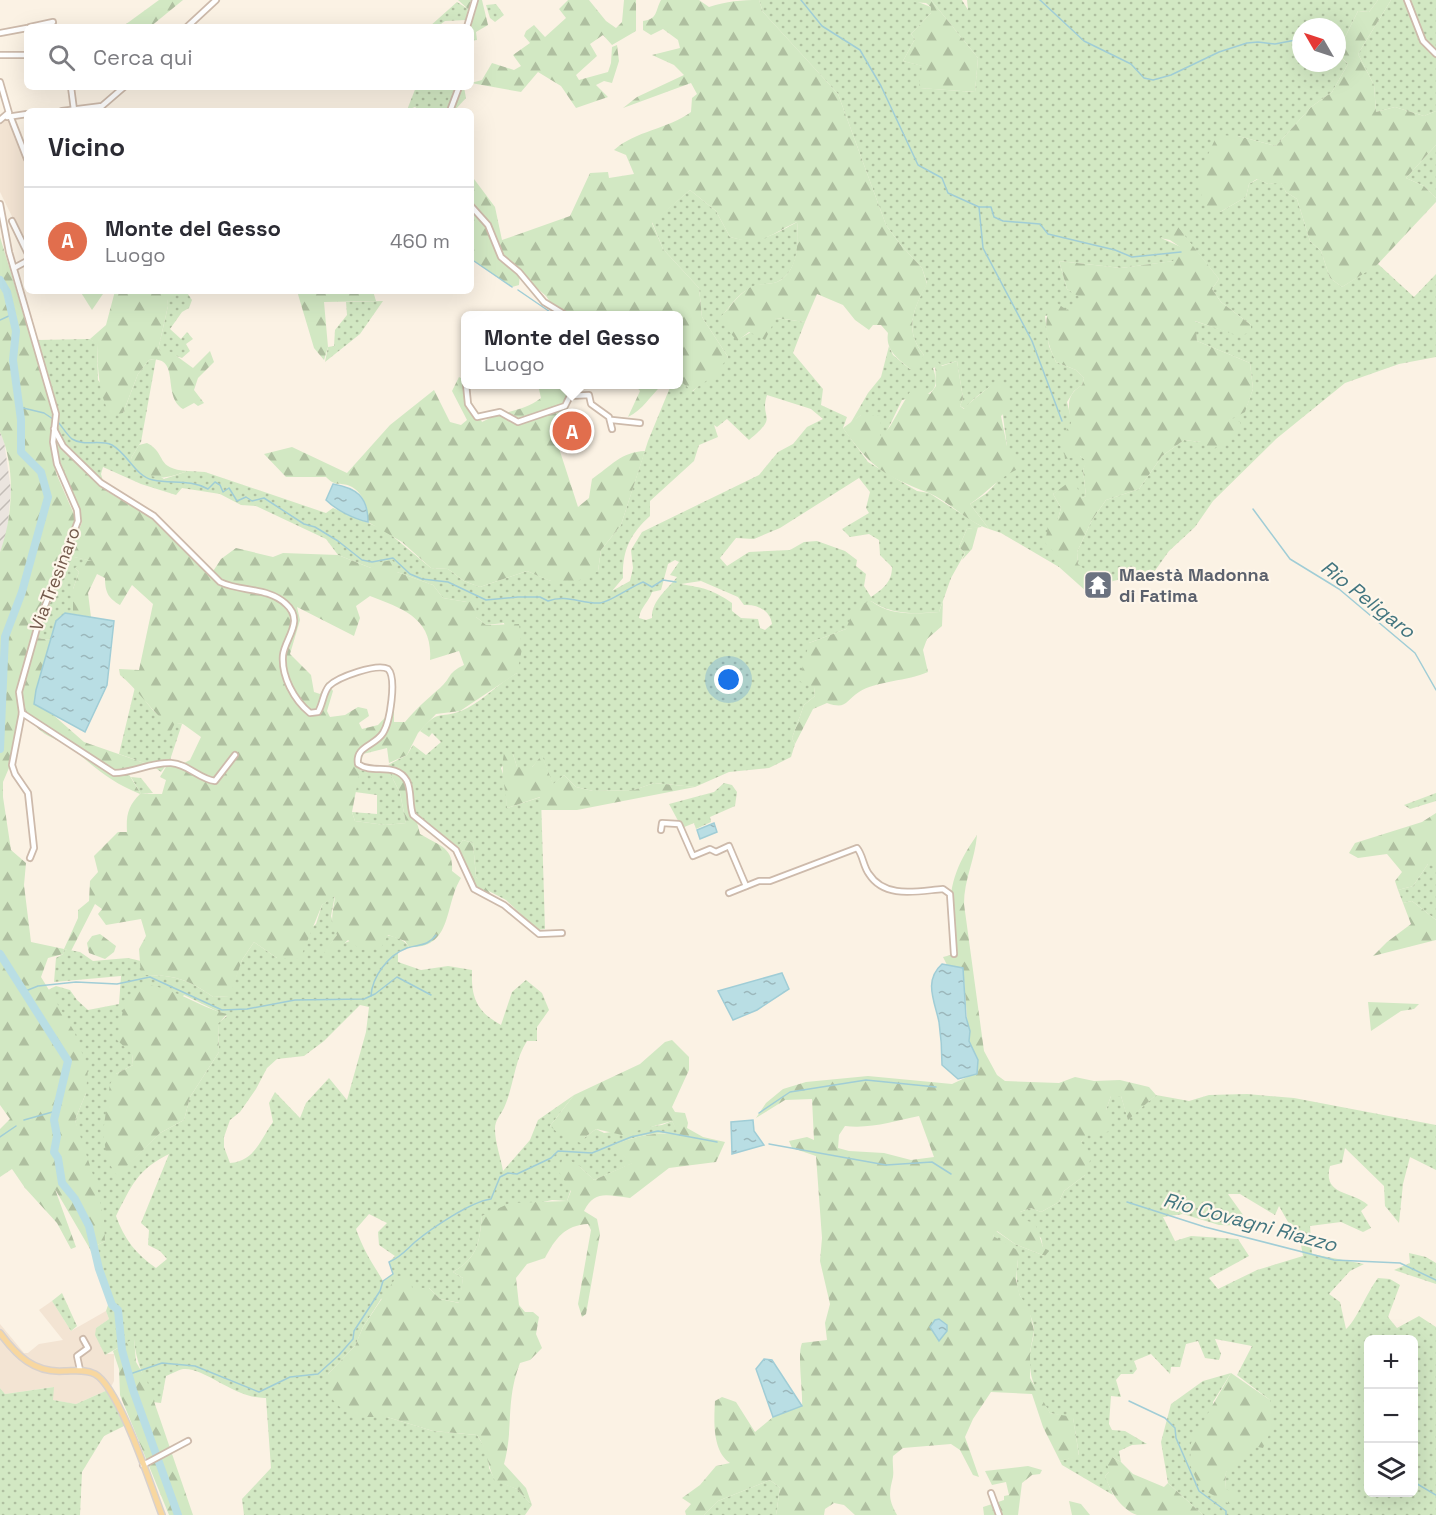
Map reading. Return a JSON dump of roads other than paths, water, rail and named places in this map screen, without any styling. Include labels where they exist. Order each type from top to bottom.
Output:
[{"type":"main road","points":[[0,1333],[19,1356],[35,1367],[48,1372],[80,1370],[95,1374],[109,1387],[162,1515]]},
{"type":"street","points":[[190,24],[216,0]]},
{"type":"street","points":[[468,24],[475,0]]},
{"type":"street","points":[[1407,0],[1423,41],[1436,54]]},
{"type":"street","points":[[43,24],[53,22]]},
{"type":"street","points":[[0,33],[24,28]]},
{"type":"street","points":[[0,56],[24,55]]},
{"type":"street","points":[[0,82],[24,151]]},
{"type":"street","points":[[71,90],[74,108]]},
{"type":"street","points":[[100,108],[121,90]]},
{"type":"street","points":[[451,108],[458,90]]},
{"type":"street","points":[[0,120],[24,114]]},
{"type":"street","name":"Via Tresinaro","points":[[0,204],[14,268],[56,420],[54,429],[57,464],[77,510],[78,521],[39,621],[18,692],[21,713],[12,765],[15,774],[28,793],[34,848],[30,858]]},
{"type":"street","points":[[474,209],[488,225],[501,257],[519,272],[544,302],[560,311]]},
{"type":"street","points":[[12,221],[24,246]]},
{"type":"street","points":[[14,268],[24,263]]},
{"type":"street","points":[[466,389],[468,404],[477,417],[500,412],[518,422],[565,406],[574,395],[589,395],[591,404],[612,420],[640,423]]},
{"type":"street","points":[[612,420],[612,429]]},
{"type":"street","points":[[54,429],[63,446],[101,483],[154,516],[220,582],[229,586],[253,589],[285,603],[293,616],[294,625],[284,653],[285,667],[293,694],[310,713],[318,712],[326,690],[332,684],[375,666],[388,669],[393,683],[387,725],[378,739],[357,756],[358,764],[363,768],[394,770],[403,776],[408,785],[413,815],[456,850],[470,884],[477,892],[504,905],[539,934],[562,933]]},
{"type":"street","points":[[21,713],[114,772],[127,773],[169,763],[189,768],[208,780],[215,781],[235,755]]},
{"type":"street","points":[[660,830],[662,823],[679,824],[693,856],[710,849],[716,852],[729,846],[746,886]]},
{"type":"street","points":[[729,893],[759,881],[771,881],[856,848],[866,869],[878,885],[901,892],[943,889],[950,894],[954,954]]},
{"type":"street","points":[[80,1370],[77,1356],[88,1348],[83,1339]]},
{"type":"street","points":[[142,1465],[188,1441]]},
{"type":"street","points":[[991,1493],[999,1515]]},
{"type":"water","points":[[333,484],[348,488],[359,495],[366,506],[368,522],[346,514],[326,500]]},
{"type":"water","points":[[65,613],[114,621],[107,685],[85,732],[34,704],[56,621]]},
{"type":"water","points":[[714,823],[717,832],[700,839],[697,830]]},
{"type":"water","points":[[942,964],[963,968],[966,1017],[970,1031],[969,1041],[978,1060],[977,1074],[958,1079],[942,1065],[940,1027],[932,985],[933,977]]},
{"type":"water","points":[[782,973],[789,989],[757,1010],[733,1020],[718,991]]},
{"type":"water","points":[[753,1120],[754,1131],[764,1145],[732,1154],[731,1122]]},
{"type":"water","points":[[939,1319],[947,1325],[947,1331],[939,1341],[930,1327],[935,1320]]},
{"type":"water","points":[[764,1359],[772,1360],[802,1406],[773,1417],[756,1369]]},
{"type":"waterway","points":[[801,0],[822,26],[860,50],[881,86],[918,165],[942,178],[948,193],[979,207],[983,248],[1032,341],[1062,421]]},
{"type":"waterway","points":[[1040,0],[1084,41],[1131,64],[1144,78],[1153,80],[1171,75],[1219,52],[1247,43],[1275,44],[1292,41]]},
{"type":"waterway","points":[[979,207],[991,207],[994,217],[1003,221],[1040,224],[1048,234],[1115,250],[1132,257],[1181,252]]},
{"type":"waterway","points":[[474,261],[512,287]]},
{"type":"waterway","points":[[0,280],[7,292],[16,331],[13,360],[21,420],[21,452],[41,472],[48,497],[22,592],[5,637],[0,749]]},
{"type":"waterway","points":[[518,290],[549,311]]},
{"type":"waterway","points":[[0,320],[13,314]]},
{"type":"waterway","points":[[19,407],[44,413],[53,419]]},
{"type":"waterway","points":[[57,421],[72,439],[112,445],[147,478],[194,484],[208,489],[215,482],[220,485],[223,492],[229,488],[237,501],[246,497],[252,501],[264,498],[304,524],[315,527],[338,541],[362,560],[372,562],[393,558],[410,574],[422,579],[448,582],[486,600],[540,597],[548,601],[561,598],[600,603],[643,582],[652,587],[663,580],[676,582]]},
{"type":"waterway","name":"Rio Peligaro","points":[[1253,509],[1290,559],[1339,589],[1415,653],[1436,690]]},
{"type":"waterway","points":[[371,996],[374,981],[388,961],[400,951],[426,943],[436,935]]},
{"type":"waterway","points":[[0,954],[68,1061],[54,1120],[57,1136],[54,1152],[58,1158],[62,1183],[75,1199],[89,1226],[99,1269],[112,1305],[118,1310],[122,1350],[133,1390],[178,1515]]},
{"type":"waterway","points":[[23,992],[38,986],[76,982],[117,984],[150,977],[222,1010],[247,1009],[295,1000],[364,999],[375,994],[397,977],[431,995]]},
{"type":"waterway","points":[[759,1113],[790,1092],[866,1080],[936,1087]]},
{"type":"waterway","points":[[24,1120],[56,1111]]},
{"type":"waterway","points":[[0,1137],[16,1126]]},
{"type":"waterway","points":[[130,1374],[162,1363],[195,1366],[259,1392],[290,1377],[318,1374],[353,1339],[354,1331],[380,1291],[383,1281],[393,1274],[389,1262],[452,1216],[491,1199],[500,1177],[508,1173],[517,1174],[551,1158],[558,1151],[592,1153],[631,1137],[658,1131],[717,1142]]},
{"type":"waterway","points":[[769,1144],[886,1165],[932,1162],[951,1174]]},
{"type":"waterway","name":"Rio Covagni Riazzo","points":[[1127,1202],[1205,1227],[1334,1260],[1400,1263],[1436,1280]]},
{"type":"waterway","points":[[1129,1401],[1165,1418],[1175,1428],[1176,1438],[1199,1491],[1226,1511],[1226,1515]]},
{"type":"waterway","points":[[1418,1484],[1436,1495]]},
{"type":"place","name":"Monte del Gesso","points":[[572,431]]},
{"type":"place","name":"Maestà Madonna di Fatima","points":[[1098,585]]}]
